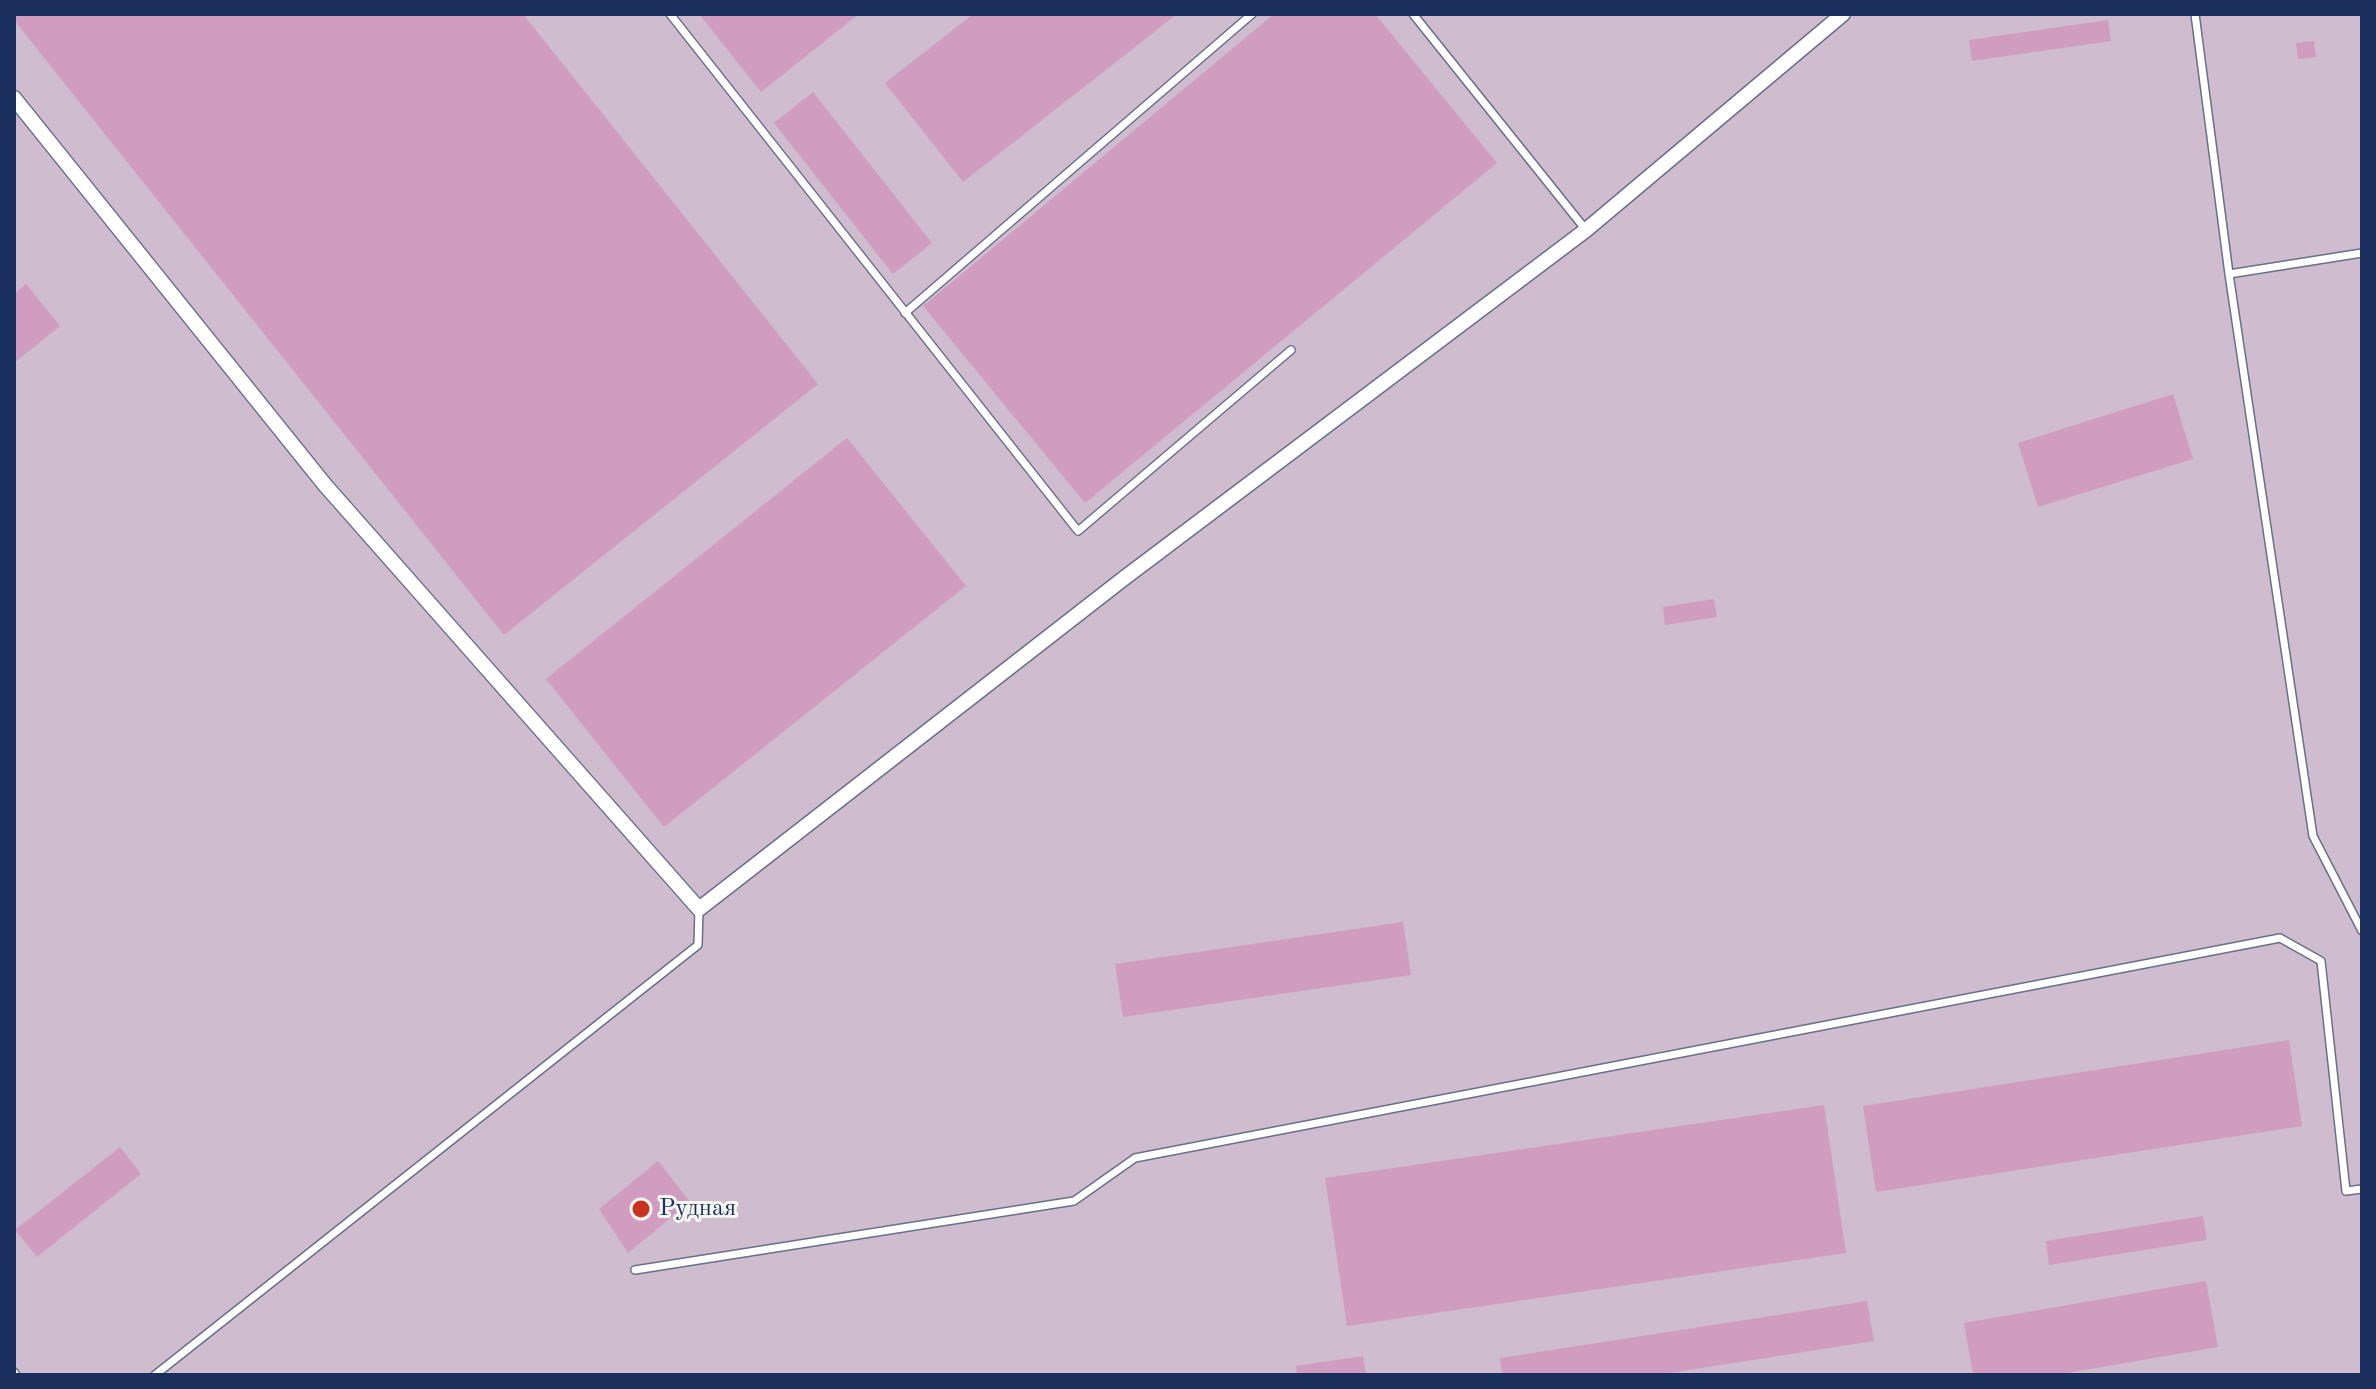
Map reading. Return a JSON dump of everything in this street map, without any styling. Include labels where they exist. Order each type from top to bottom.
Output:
[{"type":"street","points":[[14,99],[325,485],[699,909],[1123,579],[1586,230],[1843,14]]},
{"type":"lane","points":[[670,14],[1078,531],[1291,350]]},
{"type":"lane","points":[[905,313],[1252,14]]},
{"type":"lane","points":[[1413,14],[1586,230]]},
{"type":"lane","points":[[2195,14],[2229,274],[2313,836],[2362,931]]},
{"type":"lane","points":[[2229,274],[2362,253]]},
{"type":"lane","points":[[155,1375],[698,945],[699,909]]},
{"type":"lane","points":[[635,1270],[1074,1201],[1135,1158],[2280,938],[2321,961],[2346,1191],[2362,1189]]},
{"type":"shaded area","points":[[14,14],[2362,14],[2362,1375],[14,1375]]},
{"type":"building","points":[[14,14],[523,14],[818,384],[504,635],[14,20]]},
{"type":"building","points":[[699,14],[859,14],[761,92]]},
{"type":"building","points":[[973,14],[1177,14],[963,182],[885,83]]},
{"type":"building","points":[[1274,14],[1375,14],[1497,163],[1085,503],[923,306]]},
{"type":"building","points":[[2108,20],[2111,41],[1972,61],[1969,40]]},
{"type":"building","points":[[2314,41],[2316,57],[2298,59],[2296,43]]},
{"type":"building","points":[[813,92],[932,243],[893,274],[774,123]]},
{"type":"building","points":[[26,284],[60,326],[14,363],[14,294]]},
{"type":"building","points":[[2173,394],[2193,459],[2038,507],[2018,443]]},
{"type":"building","points":[[847,438],[966,586],[664,827],[546,679]]},
{"type":"building","points":[[1714,599],[1717,617],[1665,625],[1663,607]]},
{"type":"building","points":[[1403,922],[1411,975],[1123,1017],[1115,964]]},
{"type":"building","points":[[2289,1040],[2302,1126],[1876,1192],[1863,1106]]},
{"type":"building","points":[[1824,1105],[1846,1253],[1347,1326],[1325,1178]]},
{"type":"building","points":[[120,1147],[141,1174],[37,1257],[15,1230]]},
{"type":"building","points":[[658,1161],[690,1202],[628,1253],[599,1209]]},
{"type":"building","points":[[2203,1216],[2207,1240],[2049,1265],[2046,1241]]},
{"type":"building","points":[[2206,1281],[2218,1347],[2056,1375],[1973,1375],[1964,1323]]},
{"type":"building","points":[[1867,1301],[1874,1341],[1657,1375],[1502,1375],[1500,1358]]},
{"type":"building","points":[[1363,1356],[1366,1375],[1297,1375],[1296,1366]]},
{"type":"place","name":"Рудная","points":[[641,1209]]}]
